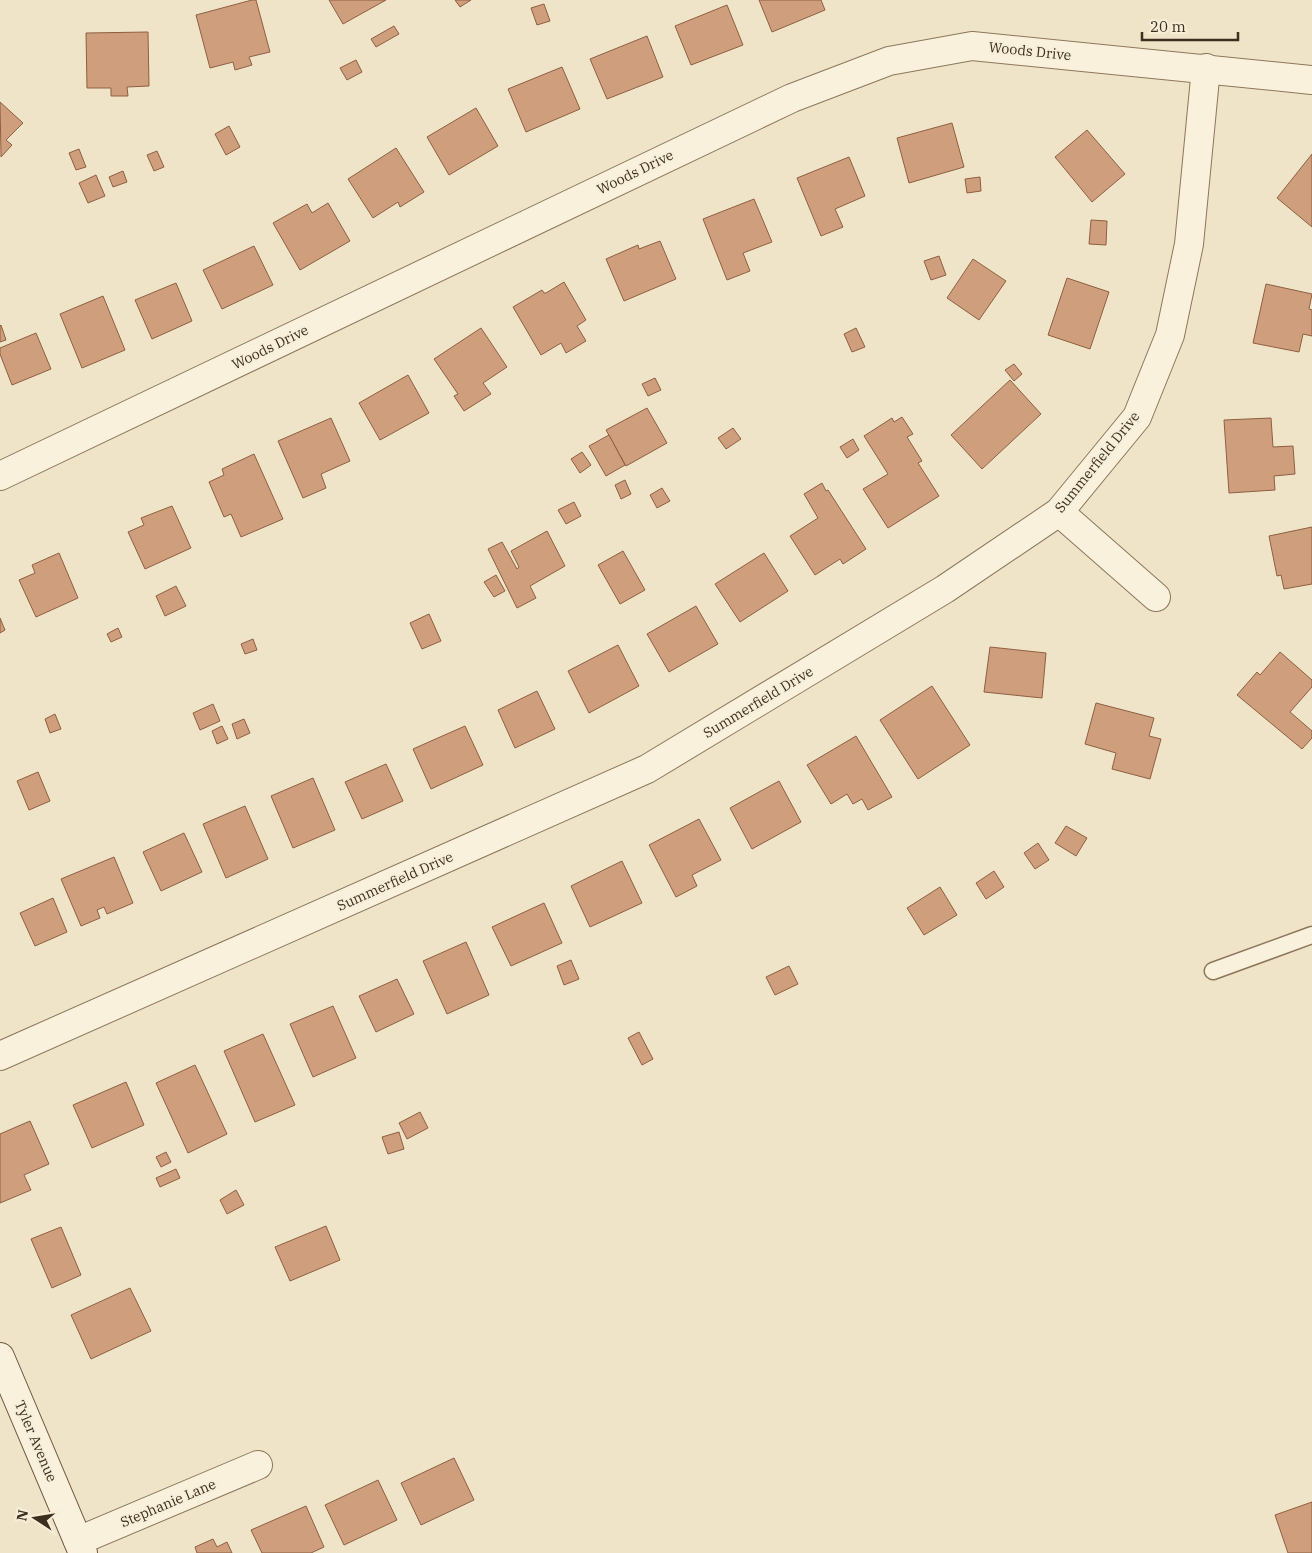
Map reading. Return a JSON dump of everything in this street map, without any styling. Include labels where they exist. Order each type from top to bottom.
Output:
[{"type":"street","name":"Woods Drive","points":[[0,476],[792,98],[889,61],[972,46],[1312,80]]},
{"type":"street","name":"Summerfield Drive","points":[[0,1056],[648,769],[945,589],[1059,512],[1137,417],[1170,335],[1189,244],[1206,68]]},
{"type":"street","points":[[1059,512],[1156,597]]},
{"type":"street","name":"Tyler Avenue","points":[[0,1356],[81,1547]]},
{"type":"street","name":"Stephanie Lane","points":[[81,1547],[258,1465]]},
{"type":"lane","points":[[1213,971],[1312,935]]},
{"type":"building","points":[[256,0],[270,52],[249,57],[252,65],[235,70],[233,62],[210,68],[196,15]]},
{"type":"building","points":[[329,0],[386,0],[343,24]]},
{"type":"building","points":[[455,0],[471,0],[460,7]]},
{"type":"building","points":[[759,0],[821,0],[825,10],[772,32]]},
{"type":"building","points":[[544,4],[550,21],[537,25],[531,8]]},
{"type":"building","points":[[727,5],[743,45],[691,65],[675,26]]},
{"type":"building","points":[[394,26],[399,34],[376,47],[371,39]]},
{"type":"building","points":[[148,32],[149,86],[127,87],[128,96],[111,96],[111,88],[87,88],[86,33]]},
{"type":"building","points":[[647,36],[663,77],[607,99],[590,59]]},
{"type":"building","points":[[356,60],[362,72],[347,80],[340,68]]},
{"type":"building","points":[[562,67],[580,109],[526,132],[508,89]]},
{"type":"building","points":[[0,102],[23,123],[6,140],[12,145],[1,157]]},
{"type":"building","points":[[476,108],[498,146],[449,175],[427,137]]},
{"type":"building","points":[[952,123],[964,167],[909,183],[897,138]]},
{"type":"building","points":[[229,126],[240,147],[226,155],[215,134]]},
{"type":"building","points":[[1087,130],[1125,174],[1092,202],[1055,157]]},
{"type":"building","points":[[396,148],[424,192],[400,207],[398,202],[373,218],[348,179]]},
{"type":"building","points":[[79,149],[86,167],[76,170],[69,153]]},
{"type":"building","points":[[157,151],[164,167],[154,171],[147,155]]},
{"type":"building","points":[[1312,154],[1312,227],[1277,198]]},
{"type":"building","points":[[849,157],[865,196],[835,209],[843,227],[821,236],[797,178]]},
{"type":"building","points":[[123,171],[127,182],[113,187],[109,177]]},
{"type":"building","points":[[96,175],[105,196],[88,203],[79,183]]},
{"type":"building","points":[[980,177],[981,191],[967,193],[965,179]]},
{"type":"building","points":[[754,199],[772,242],[743,253],[750,271],[727,280],[703,219]]},
{"type":"building","points":[[328,203],[350,241],[300,270],[273,223],[307,204],[312,213]]},
{"type":"building","points":[[1091,220],[1107,221],[1106,245],[1089,244]]},
{"type":"building","points":[[660,241],[676,279],[624,301],[606,259],[638,245],[639,249]]},
{"type":"building","points":[[254,246],[273,285],[222,309],[203,270]]},
{"type":"building","points":[[939,256],[946,275],[931,280],[924,261]]},
{"type":"building","points":[[973,259],[1006,281],[979,320],[947,298]]},
{"type":"building","points":[[1067,278],[1109,292],[1090,349],[1048,335]]},
{"type":"building","points":[[564,282],[586,320],[577,326],[586,341],[566,353],[561,343],[541,355],[513,307],[542,290],[546,293]]},
{"type":"building","points":[[176,283],[192,321],[152,339],[135,300]]},
{"type":"building","points":[[1266,284],[1312,294],[1309,309],[1312,310],[1312,336],[1303,334],[1299,352],[1253,343]]},
{"type":"building","points":[[103,296],[125,350],[82,368],[60,314]]},
{"type":"building","points":[[0,326],[6,340],[0,342]]},
{"type":"building","points":[[481,328],[507,367],[483,383],[491,394],[464,411],[454,396],[458,394],[434,359]]},
{"type":"building","points":[[856,328],[865,347],[852,352],[844,334]]},
{"type":"building","points":[[36,333],[51,369],[12,385],[0,354],[0,348]]},
{"type":"building","points":[[1014,364],[1022,374],[1014,381],[1005,370]]},
{"type":"building","points":[[408,375],[429,413],[380,440],[359,403]]},
{"type":"building","points":[[655,378],[661,390],[648,396],[642,384]]},
{"type":"building","points":[[1010,380],[1041,414],[982,469],[951,435]]},
{"type":"building","points":[[647,408],[667,443],[626,466],[606,430]]},
{"type":"building","points":[[902,417],[913,434],[907,437],[922,461],[918,463],[939,496],[888,528],[863,489],[888,474],[864,436],[892,418],[894,422]]},
{"type":"building","points":[[331,418],[350,461],[321,474],[326,488],[303,498],[278,441]]},
{"type":"building","points":[[1271,418],[1273,447],[1293,446],[1295,474],[1274,476],[1275,490],[1229,493],[1224,420]]},
{"type":"building","points":[[733,428],[741,439],[726,449],[718,438]]},
{"type":"building","points":[[609,435],[625,465],[606,476],[589,446]]},
{"type":"building","points":[[853,439],[859,450],[847,458],[840,447]]},
{"type":"building","points":[[582,452],[591,465],[580,473],[571,459]]},
{"type":"building","points":[[254,454],[283,519],[241,537],[231,514],[224,517],[209,482],[224,475],[222,469]]},
{"type":"building","points":[[625,480],[631,494],[621,499],[615,485]]},
{"type":"building","points":[[822,483],[866,549],[843,564],[840,559],[815,575],[790,536],[818,518],[804,494]]},
{"type":"building","points":[[662,488],[670,501],[657,508],[650,495]]},
{"type":"building","points":[[574,502],[581,516],[566,524],[558,510]]},
{"type":"building","points":[[172,506],[191,548],[145,569],[128,532],[144,525],[141,518]]},
{"type":"building","points":[[1312,527],[1312,584],[1284,589],[1281,575],[1277,576],[1269,536]]},
{"type":"building","points":[[547,531],[565,566],[530,586],[536,598],[517,608],[488,549],[502,542],[517,569],[519,567],[511,551]]},
{"type":"building","points":[[623,551],[645,590],[620,604],[598,565]]},
{"type":"building","points":[[59,553],[78,598],[36,617],[19,580],[35,573],[32,565]]},
{"type":"building","points":[[764,553],[788,591],[740,622],[715,584]]},
{"type":"building","points":[[496,575],[505,591],[494,597],[484,582]]},
{"type":"building","points":[[176,586],[186,606],[165,616],[156,596]]},
{"type":"building","points":[[696,606],[718,644],[669,672],[647,634]]},
{"type":"building","points":[[429,614],[441,641],[422,649],[410,623]]},
{"type":"building","points":[[0,618],[5,630],[0,633]]},
{"type":"building","points":[[118,628],[122,637],[111,642],[107,634]]},
{"type":"building","points":[[253,639],[257,650],[245,654],[241,644]]},
{"type":"building","points":[[618,645],[639,686],[589,713],[568,671]]},
{"type":"building","points":[[990,647],[1046,653],[1042,698],[984,692]]},
{"type":"building","points":[[1280,652],[1312,680],[1312,687],[1290,712],[1312,731],[1312,738],[1302,749],[1237,695],[1257,672],[1260,675]]},
{"type":"building","points":[[932,686],[970,745],[918,779],[880,720]]},
{"type":"building","points":[[537,691],[555,729],[515,748],[498,710]]},
{"type":"building","points":[[1096,703],[1154,718],[1149,736],[1161,739],[1150,779],[1112,769],[1116,753],[1085,744]]},
{"type":"building","points":[[213,704],[220,721],[200,730],[193,713]]},
{"type":"building","points":[[55,714],[61,729],[50,733],[45,719]]},
{"type":"building","points":[[244,719],[250,733],[237,739],[232,724]]},
{"type":"building","points":[[222,726],[228,739],[217,744],[212,731]]},
{"type":"building","points":[[465,726],[483,765],[431,789],[413,749]]},
{"type":"building","points":[[856,736],[892,797],[868,810],[862,799],[853,804],[847,794],[831,804],[807,765]]},
{"type":"building","points":[[386,764],[403,801],[362,819],[345,782]]},
{"type":"building","points":[[38,772],[50,801],[29,810],[17,781]]},
{"type":"building","points":[[313,778],[335,830],[293,848],[271,796]]},
{"type":"building","points":[[779,781],[801,822],[752,849],[730,808]]},
{"type":"building","points":[[245,806],[268,859],[226,878],[203,824]]},
{"type":"building","points":[[699,819],[721,860],[692,875],[697,886],[676,897],[649,845]]},
{"type":"building","points":[[1066,826],[1087,838],[1076,856],[1055,843]]},
{"type":"building","points":[[184,833],[202,872],[161,891],[143,852]]},
{"type":"building","points":[[1038,843],[1049,860],[1035,869],[1024,853]]},
{"type":"building","points":[[114,857],[133,903],[107,914],[104,907],[97,910],[100,918],[81,926],[61,879]]},
{"type":"building","points":[[622,861],[642,903],[590,927],[571,886]]},
{"type":"building","points":[[994,871],[1004,887],[986,899],[976,883]]},
{"type":"building","points":[[940,887],[957,915],[924,935],[907,908]]},
{"type":"building","points":[[53,898],[67,932],[35,946],[20,913]]},
{"type":"building","points":[[544,903],[562,943],[511,966],[492,927]]},
{"type":"building","points":[[466,942],[489,995],[447,1014],[423,961]]},
{"type":"building","points":[[571,960],[579,979],[564,985],[557,966]]},
{"type":"building","points":[[789,966],[798,984],[775,995],[766,977]]},
{"type":"building","points":[[397,979],[414,1014],[376,1032],[359,996]]},
{"type":"building","points":[[333,1006],[356,1058],[313,1077],[290,1024]]},
{"type":"building","points":[[639,1032],[653,1059],[642,1065],[628,1038]]},
{"type":"building","points":[[263,1034],[295,1105],[255,1122],[224,1051]]},
{"type":"building","points":[[195,1065],[227,1134],[188,1153],[156,1083]]},
{"type":"building","points":[[126,1082],[144,1125],[92,1148],[73,1105]]},
{"type":"building","points":[[420,1112],[428,1128],[407,1139],[399,1123]]},
{"type":"building","points":[[30,1121],[49,1164],[24,1175],[31,1190],[0,1203],[0,1134]]},
{"type":"building","points":[[399,1132],[404,1149],[388,1154],[382,1137]]},
{"type":"building","points":[[166,1152],[171,1162],[161,1167],[156,1157]]},
{"type":"building","points":[[176,1169],[180,1178],[160,1187],[156,1178]]},
{"type":"building","points":[[236,1190],[244,1205],[227,1214],[220,1200]]},
{"type":"building","points":[[326,1226],[340,1260],[290,1281],[275,1247]]},
{"type":"building","points":[[61,1227],[81,1275],[52,1288],[31,1239]]},
{"type":"building","points":[[130,1288],[151,1331],[91,1359],[71,1315]]},
{"type":"building","points":[[454,1458],[474,1500],[421,1525],[401,1483]]},
{"type":"building","points":[[378,1480],[397,1520],[344,1545],[325,1505]]},
{"type":"building","points":[[1312,1502],[1312,1553],[1288,1553],[1275,1515]]},
{"type":"building","points":[[306,1506],[324,1547],[311,1553],[262,1553],[251,1530]]},
{"type":"building","points":[[213,1539],[217,1547],[227,1542],[232,1553],[197,1553],[195,1547]]}]
